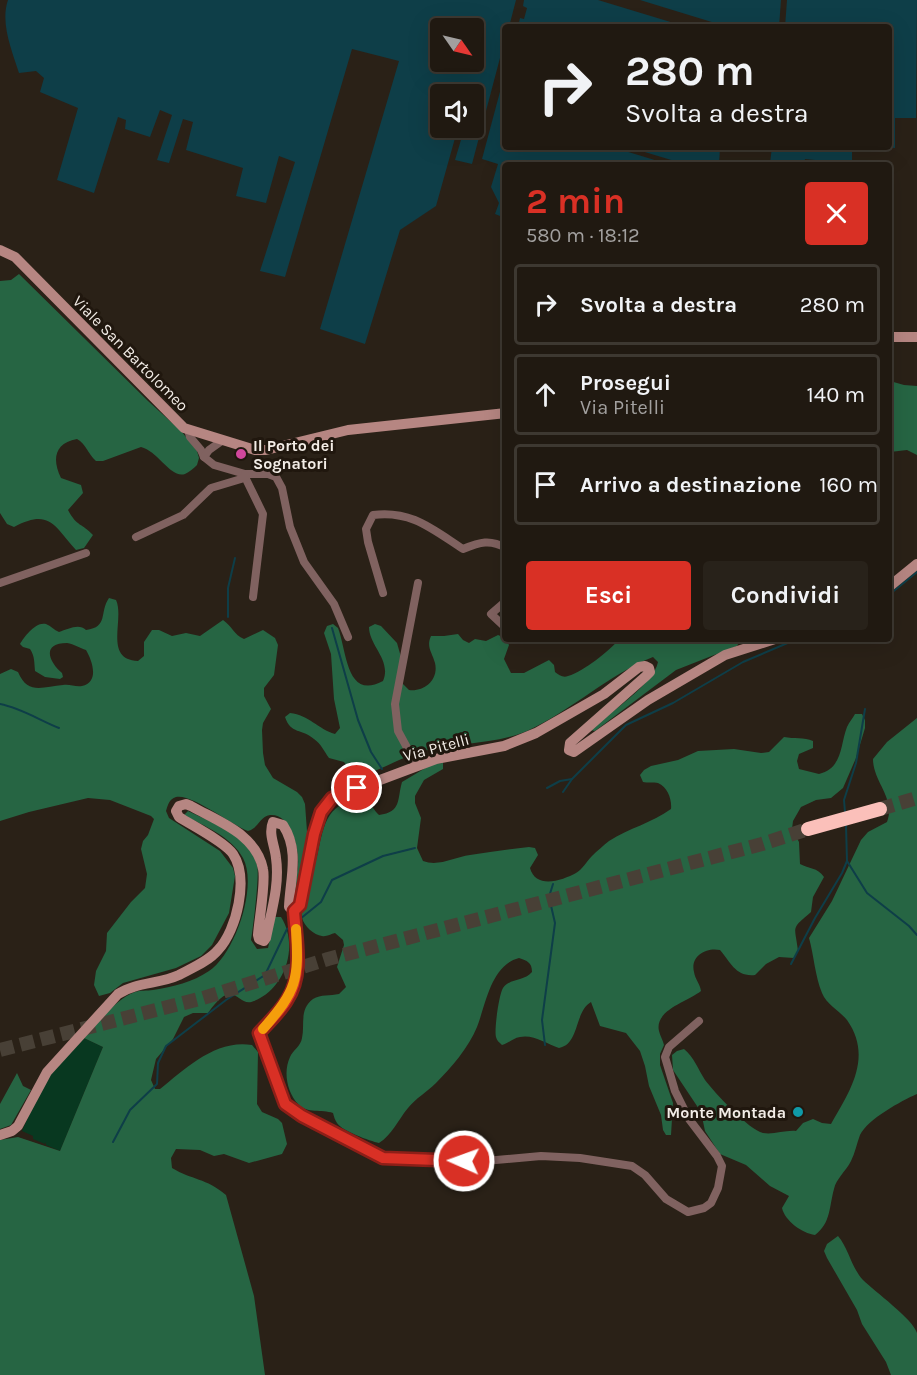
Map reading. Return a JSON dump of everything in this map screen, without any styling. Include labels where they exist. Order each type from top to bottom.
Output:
[{"type":"highway","points":[[808,829],[880,809]]},
{"type":"street","name":"Viale San Bartolomeo","points":[[0,249],[15,257],[188,430],[255,450],[266,450],[348,430],[502,414]]},
{"type":"street","points":[[892,337],[917,337]]},
{"type":"street","points":[[188,430],[190,437],[204,457],[214,465],[245,475],[263,514],[253,597]]},
{"type":"street","points":[[204,457],[209,450],[223,440]]},
{"type":"street","points":[[136,537],[183,514],[211,488],[245,475],[268,474],[276,477],[280,483],[290,527],[304,562],[334,604],[348,637]]},
{"type":"street","points":[[383,593],[366,529],[373,515],[400,514],[420,521],[463,549],[477,543],[495,542],[502,546]]},
{"type":"street","points":[[0,583],[86,553]]},
{"type":"street","points":[[892,584],[917,564]]},
{"type":"street","points":[[417,766],[398,731],[395,704],[418,583]]},
{"type":"street","points":[[502,604],[491,614],[502,624]]},
{"type":"street","name":"Via Pitelli","points":[[294,911],[300,905],[318,820],[327,805],[337,795],[436,759],[504,746],[536,733],[604,694],[639,667],[649,668],[650,672],[646,676],[570,743],[568,750],[573,752],[648,700],[725,655],[766,642]]},
{"type":"street","points":[[0,1135],[7,1134],[18,1126],[47,1072],[118,994],[126,989],[157,983],[177,976],[209,958],[224,942],[239,899],[241,880],[238,866],[234,856],[227,848],[179,817],[176,811],[179,806],[186,804],[242,834],[258,852],[264,871],[258,935],[262,941],[266,938],[278,879],[271,825],[274,821],[284,825],[288,833],[294,867],[289,907],[294,911],[298,963],[296,981],[287,1000],[259,1033],[285,1104],[302,1116],[383,1158],[484,1161],[542,1155],[632,1166],[645,1175],[666,1199],[688,1212],[704,1208],[716,1196],[722,1166],[689,1119],[675,1091],[664,1057],[669,1047],[699,1021]]},
{"type":"green space","points":[[19,274],[182,432],[197,451],[199,458],[197,465],[185,474],[180,474],[169,469],[153,454],[141,447],[103,461],[96,461],[77,439],[64,444],[57,453],[58,471],[61,478],[81,485],[83,493],[68,510],[77,522],[93,535],[84,548],[76,550],[50,522],[36,519],[14,527],[7,524],[0,513],[0,281],[11,280]]},
{"type":"green space","points":[[892,382],[917,386],[917,455],[907,450],[892,452]]},
{"type":"green space","points":[[109,598],[116,600],[118,646],[127,659],[138,661],[144,656],[144,642],[152,630],[159,630],[172,636],[186,633],[200,636],[223,620],[244,639],[263,630],[275,638],[278,645],[274,675],[264,688],[264,696],[271,709],[263,723],[263,753],[265,765],[273,778],[302,797],[305,804],[308,845],[299,892],[295,892],[298,853],[291,831],[282,819],[277,816],[266,816],[248,831],[201,804],[183,797],[172,799],[166,811],[169,818],[220,851],[233,868],[235,876],[229,913],[212,945],[201,956],[176,968],[123,983],[110,993],[99,996],[94,985],[96,971],[106,951],[107,933],[145,888],[147,874],[141,849],[154,819],[110,800],[88,798],[0,821],[0,674],[11,669],[18,672],[27,684],[37,688],[88,684],[93,670],[86,650],[67,643],[53,646],[51,659],[62,673],[63,677],[60,679],[45,677],[35,671],[32,652],[20,644],[31,630],[42,624],[59,632],[70,628],[77,627],[86,630],[98,626]]},
{"type":"green space","points":[[333,624],[338,628],[346,660],[355,679],[362,684],[371,685],[383,681],[385,673],[383,660],[372,640],[369,627],[375,624],[381,626],[397,643],[401,657],[400,681],[409,690],[425,687],[435,675],[435,663],[429,646],[431,636],[458,634],[469,643],[475,639],[486,641],[498,635],[502,637],[502,642],[507,642],[509,645],[504,659],[511,673],[524,673],[549,660],[554,665],[555,672],[564,677],[589,665],[617,642],[739,642],[737,646],[676,670],[595,731],[590,730],[648,680],[658,662],[653,657],[621,673],[559,714],[527,731],[502,739],[424,751],[360,777],[353,775],[344,762],[329,758],[321,745],[310,736],[290,726],[285,717],[290,713],[297,714],[335,734],[340,728],[334,699],[331,654],[324,633],[327,626]]},
{"type":"green space","points":[[855,714],[862,714],[865,728],[856,758],[843,788],[831,798],[816,800],[801,807],[793,821],[792,829],[799,842],[800,864],[816,870],[824,877],[813,897],[811,912],[795,928],[798,951],[794,958],[779,957],[766,964],[755,975],[748,975],[734,968],[720,950],[705,951],[697,957],[693,966],[701,991],[662,1017],[659,1031],[664,1045],[660,1054],[660,1065],[673,1103],[671,1135],[666,1135],[663,1130],[661,1115],[649,1086],[640,1051],[626,1033],[600,1026],[591,1002],[582,1013],[570,1041],[559,1048],[525,1036],[502,1045],[498,1041],[496,1020],[503,988],[532,972],[530,964],[519,958],[502,968],[496,977],[474,1035],[459,1057],[436,1083],[411,1104],[384,1140],[379,1143],[363,1138],[340,1126],[333,1113],[306,1109],[294,1099],[287,1082],[287,1069],[290,1057],[301,1041],[306,1007],[316,997],[339,994],[346,987],[337,967],[344,945],[343,940],[335,933],[324,936],[313,932],[302,918],[304,899],[324,827],[332,812],[339,806],[350,801],[362,800],[368,802],[379,815],[392,811],[397,804],[402,782],[432,764],[443,763],[443,769],[424,780],[415,796],[415,803],[421,818],[417,848],[423,861],[435,863],[470,855],[529,847],[535,848],[538,855],[530,868],[533,875],[544,881],[557,880],[578,872],[609,841],[671,809],[670,798],[664,787],[658,783],[643,782],[640,775],[651,766],[678,760],[698,751],[734,749],[769,752],[784,737],[813,741],[813,748],[799,754],[797,761],[799,769],[819,774],[833,767],[837,761],[847,727]]},
{"type":"green space","points":[[917,718],[917,1094],[886,1111],[864,1129],[851,1161],[835,1185],[827,1220],[815,1235],[810,1234],[790,1222],[784,1213],[782,1208],[789,1196],[770,1186],[746,1165],[720,1154],[705,1131],[701,1112],[673,1070],[672,1055],[684,1049],[716,1093],[749,1125],[763,1133],[796,1131],[803,1123],[813,1119],[831,1124],[856,1074],[858,1047],[855,1034],[847,1020],[822,993],[809,938],[832,901],[861,840],[868,832],[887,822],[889,805],[876,775],[873,759],[887,742]]},
{"type":"green space","points":[[188,811],[238,838],[253,855],[258,878],[251,940],[257,949],[268,948],[275,917],[281,917],[289,940],[286,965],[274,986],[254,1001],[243,1001],[230,994],[217,1002],[208,1013],[193,1013],[184,1017],[173,1039],[156,1059],[151,1080],[155,1089],[160,1089],[202,1057],[226,1046],[252,1045],[258,1052],[257,1104],[262,1112],[282,1123],[287,1144],[282,1154],[249,1163],[224,1154],[214,1156],[200,1150],[176,1149],[171,1158],[172,1168],[212,1185],[226,1195],[254,1296],[265,1375],[0,1375],[0,1140],[18,1137],[60,1151],[103,1047],[84,1038],[120,1000],[127,996],[137,991],[182,984],[209,971],[227,950],[241,919],[248,885],[243,858],[225,838],[184,815]]},
{"type":"green space","points":[[84,1038],[103,1047],[60,1151],[46,1145],[46,1142],[45,1144],[33,1139],[33,1136],[22,1131],[44,1081]]},
{"type":"green space","points":[[17,1073],[23,1086],[31,1090],[11,1125],[0,1129],[0,1104]]},
{"type":"green space","points":[[838,1236],[863,1280],[914,1327],[917,1333],[917,1375],[891,1375],[886,1362],[862,1324],[857,1310],[824,1251],[827,1244]]},
{"type":"water","points":[[8,0],[516,0],[510,24],[502,24],[502,50],[484,119],[484,84],[430,84],[430,138],[455,138],[436,206],[400,230],[365,344],[320,329],[399,61],[352,49],[285,277],[260,271],[295,162],[279,156],[266,203],[236,196],[243,168],[186,150],[193,122],[183,119],[169,163],[157,160],[172,115],[160,110],[150,137],[125,129],[126,120],[118,117],[94,193],[57,180],[78,108],[40,92],[44,78],[36,71],[19,73],[6,27]]},
{"type":"water","points":[[524,0],[598,0],[677,24],[519,24],[520,18],[524,19],[527,8],[523,6]]},
{"type":"water","points":[[640,0],[781,0],[779,24],[718,24]]},
{"type":"water","points":[[787,0],[917,0],[916,118],[895,118],[895,148],[892,148],[892,24],[785,24]]},
{"type":"water","points":[[502,84],[502,150],[622,150],[661,162],[502,162],[502,217],[495,214],[499,203],[491,187],[498,164],[482,159]]},
{"type":"water","points":[[462,138],[479,138],[472,164],[455,160]]},
{"type":"water","points":[[638,150],[720,150],[719,162],[678,162]]},
{"type":"water","points":[[772,150],[852,150],[852,162],[815,162],[815,160],[805,159],[804,162],[770,162]]},
{"type":"waterway","points":[[228,617],[228,588],[235,558]]},
{"type":"waterway","points":[[892,592],[917,572]]},
{"type":"waterway","points":[[332,628],[358,720],[371,752],[382,769]]},
{"type":"waterway","points":[[563,792],[572,779],[626,725],[673,703],[743,662],[790,642]]},
{"type":"waterway","points":[[0,704],[23,711],[59,728]]},
{"type":"waterway","points":[[845,812],[844,800],[856,763],[865,709]]},
{"type":"waterway","points":[[547,788],[560,781],[572,779]]},
{"type":"waterway","points":[[791,964],[847,861],[846,825]]},
{"type":"waterway","points":[[300,919],[321,902],[332,880],[383,856],[415,848]]},
{"type":"waterway","points":[[847,861],[867,893],[917,935]]},
{"type":"waterway","points":[[545,1045],[542,1020],[555,923],[549,897],[553,884]]},
{"type":"waterway","points":[[113,1142],[130,1110],[157,1084],[158,1063],[166,1046],[226,1000],[265,975],[290,927]]},
{"type":"tunnel","points":[[880,809],[917,798]]},
{"type":"tunnel","points":[[0,1050],[203,998],[328,959],[762,844],[808,829]]},
{"type":"slow traffic","points":[[263,1029],[287,1000],[296,981],[298,963],[296,929]]},
{"type":"place","name":"Il Porto dei Sognatori","points":[[241,454]]},
{"type":"place","name":"Monte Montada","points":[[798,1112]]},
{"type":"route","points":[[357,788],[332,798],[321,812],[314,834],[300,905],[294,911],[298,963],[296,981],[287,1000],[259,1033],[285,1104],[302,1116],[383,1158],[464,1161]]}]
